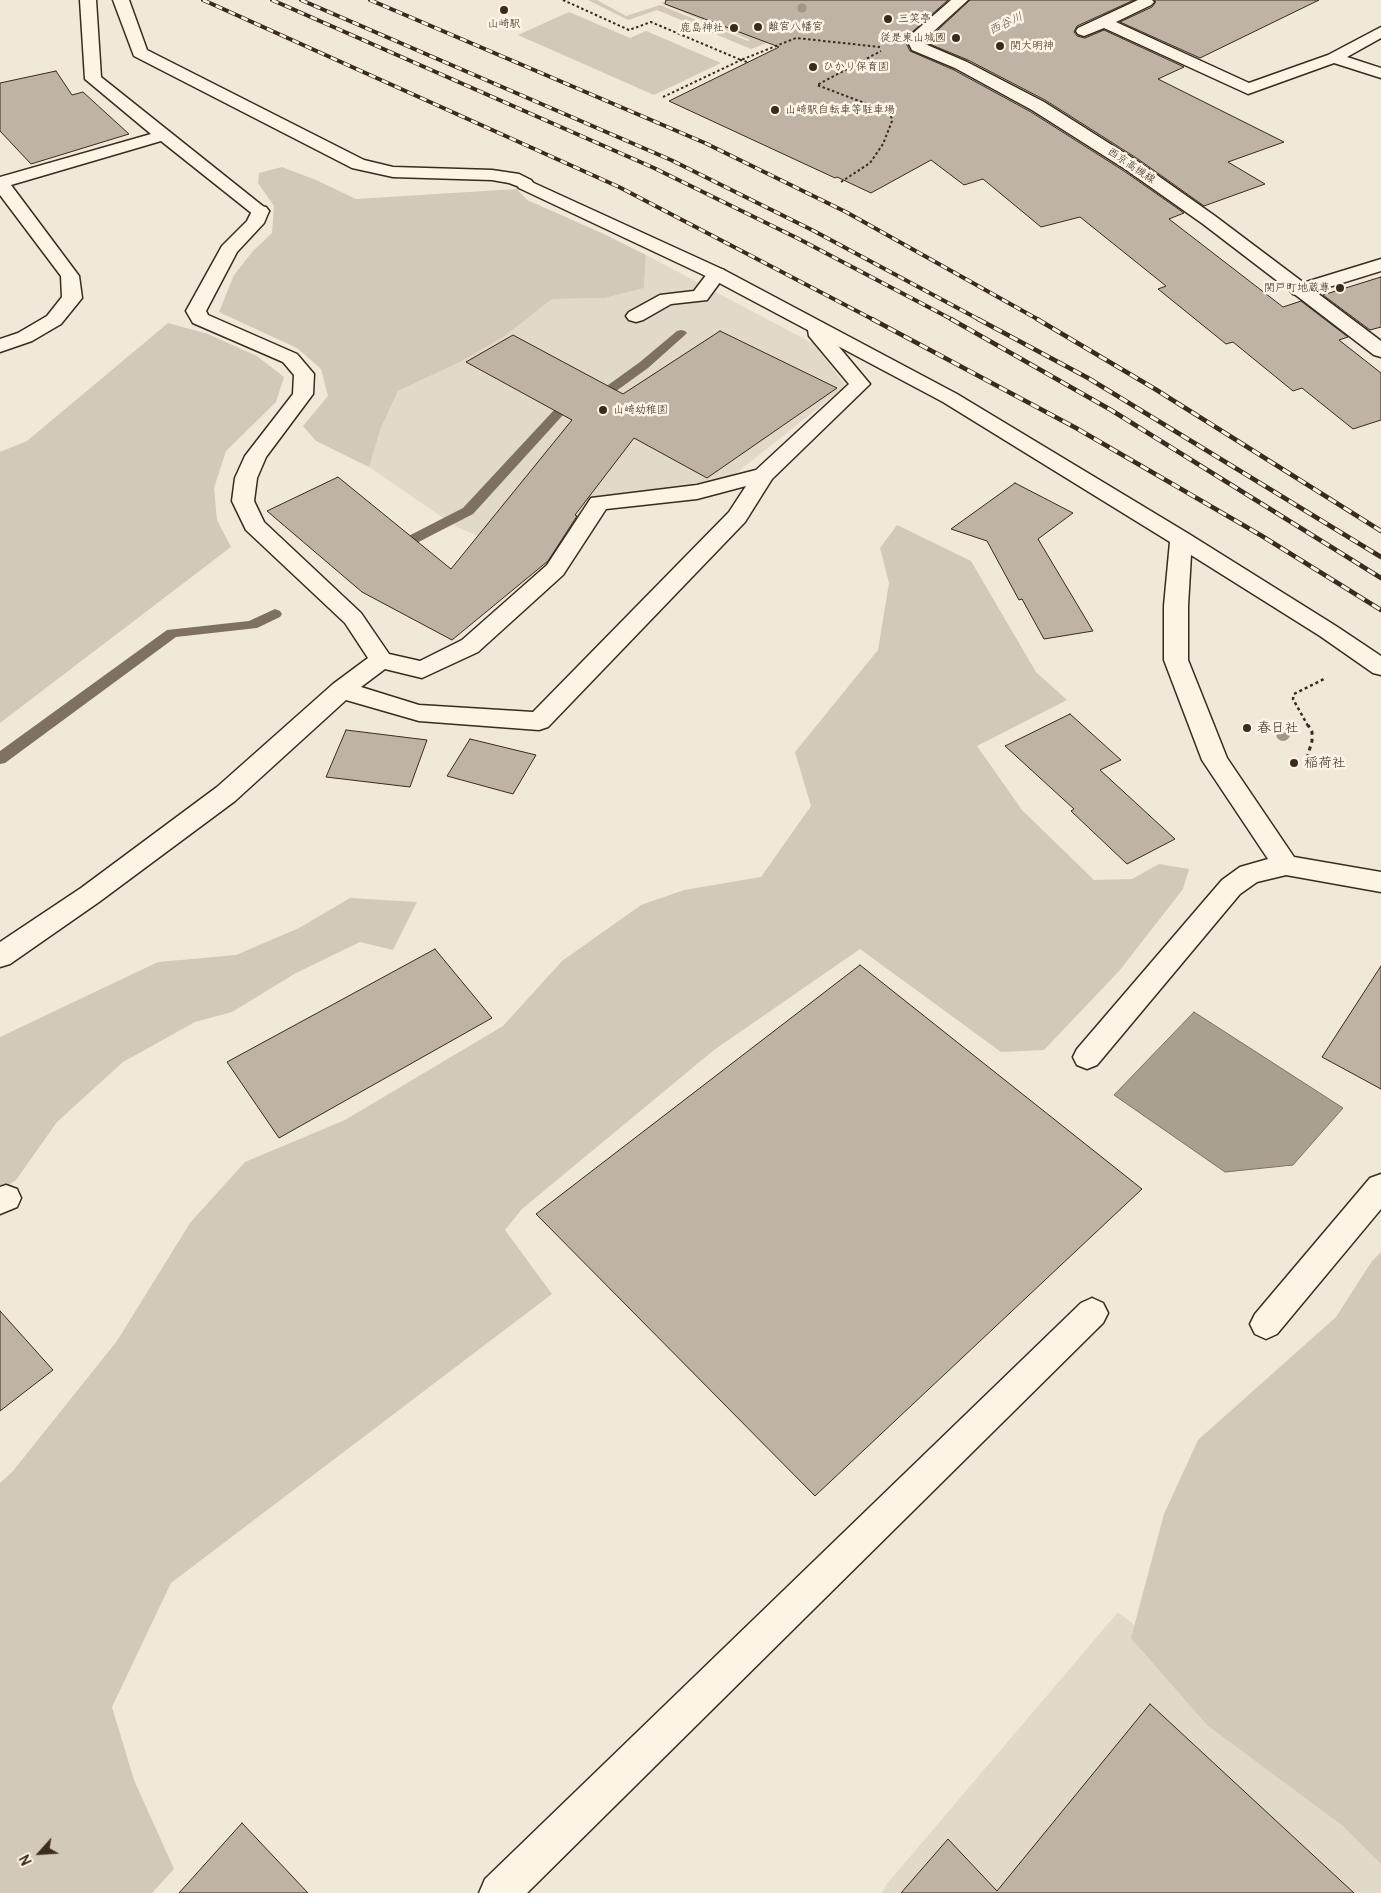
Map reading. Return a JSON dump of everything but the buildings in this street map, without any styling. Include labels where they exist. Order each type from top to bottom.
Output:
[{"type":"street","points":[[88,0],[92,35],[93,79],[260,211],[255,223],[230,250],[196,311],[200,319],[290,358],[304,374],[303,394],[256,456],[246,478],[243,501],[254,525],[353,618],[381,660],[422,670],[470,646],[555,570],[599,502],[697,492],[764,475]]},
{"type":"street","points":[[121,0],[140,53],[358,164],[393,172],[492,175],[513,178],[717,274],[818,330],[950,398],[1328,631],[1381,668]]},
{"type":"street","name":"西京高槻線","points":[[960,0],[917,38],[918,47],[961,65],[1038,106],[1131,165],[1209,220],[1381,350]]},
{"type":"street","points":[[1084,31],[1146,2]]},
{"type":"street","points":[[1104,22],[1248,89],[1334,58],[1381,32]]},
{"type":"street","points":[[1334,58],[1381,73]]},
{"type":"street","points":[[0,346],[25,337],[54,320],[72,298],[70,276],[0,183],[166,135]]},
{"type":"street","points":[[1300,290],[1381,266]]},
{"type":"street","points":[[636,316],[668,294],[700,296],[717,274]]},
{"type":"street","points":[[342,690],[419,713],[539,721],[737,517],[764,475],[860,384],[819,336],[818,330]]},
{"type":"street","points":[[1181,539],[1176,606],[1176,660],[1214,760],[1286,865]]},
{"type":"street","points":[[0,956],[90,895],[226,794],[342,690],[381,660]]},
{"type":"street","points":[[1087,1058],[1231,886],[1248,874],[1286,865],[1381,882]]},
{"type":"street","points":[[1266,1324],[1381,1187]]},
{"type":"street","points":[[499,1893],[1092,1313]]},
{"type":"path","points":[[563,0],[629,30],[651,22],[747,62]]},
{"type":"path","points":[[663,97],[741,60],[796,38],[889,47],[818,86],[883,110],[891,115],[892,121],[883,144],[870,163],[841,182]]},
{"type":"path","points":[[1307,758],[1312,742],[1312,732],[1292,699],[1294,694],[1329,677]]},
{"type":"shaded area","points":[[588,0],[597,0],[626,16],[660,5],[748,41],[750,40],[661,3],[668,0],[777,29],[751,40],[829,13],[796,32],[751,49],[657,10],[628,20]]},
{"type":"shaded area","points":[[569,12],[630,38],[646,31],[721,63],[654,95],[518,35]]},
{"type":"shaded area","points":[[282,167],[316,180],[356,199],[517,189],[527,200],[646,255],[644,288],[605,298],[552,299],[505,336],[460,362],[398,391],[381,428],[369,467],[316,441],[303,426],[328,396],[321,369],[297,348],[219,312],[234,275],[253,251],[272,233],[274,206],[258,183],[259,173]]},
{"type":"shaded area","name":"山崎幼稚園","points":[[646,255],[814,344],[846,386],[730,478],[594,498],[547,566],[455,526],[369,467],[381,428],[398,391],[460,362],[505,336],[552,299],[605,298],[644,288]]},
{"type":"shaded area","points":[[168,323],[208,334],[257,356],[284,377],[276,402],[226,451],[214,488],[217,520],[231,547],[0,723],[0,452],[27,441]]},
{"type":"shaded area","points":[[897,525],[971,561],[1036,672],[1067,700],[977,746],[1022,810],[1094,880],[1132,879],[1159,864],[1189,869],[1183,889],[1120,970],[1044,1050],[1001,1052],[860,949],[714,1050],[522,1209],[505,1230],[552,1294],[171,1583],[112,1707],[134,1780],[174,1869],[152,1893],[0,1893],[0,1483],[13,1471],[117,1341],[190,1223],[245,1162],[345,1120],[503,1026],[562,961],[641,905],[684,890],[761,877],[811,806],[795,752],[878,650],[889,583],[880,548]]},
{"type":"shaded area","points":[[350,898],[417,902],[393,950],[360,942],[296,973],[232,1012],[195,1022],[123,1062],[57,1122],[16,1180],[0,1191],[0,1037],[158,962],[236,955],[299,928]]},
{"type":"shaded area","points":[[1194,1012],[1343,1108],[1293,1165],[1225,1172],[1114,1095]]},
{"type":"shaded area","points":[[1381,1252],[1381,1864],[1343,1826],[1207,1725],[1131,1638],[1164,1514],[1198,1440],[1336,1317],[1372,1261]]},
{"type":"shaded area","points":[[1118,1612],[1381,1823],[1381,1893],[882,1893],[886,1885]]},
{"type":"waterway","points":[[394,549],[468,511],[559,412],[597,399],[644,365],[681,333]]},
{"type":"waterway","points":[[0,759],[172,633],[252,625],[275,614]]},
{"type":"railway","points":[[203,0],[619,187],[874,320]]},
{"type":"railway","points":[[272,0],[654,168],[799,239],[953,320]]},
{"type":"railway","points":[[301,0],[671,160],[814,231],[980,320]]},
{"type":"railway","points":[[370,0],[705,143],[846,212],[1039,320]]},
{"type":"railway","points":[[872,319],[1076,428],[1262,536],[1381,610]]},
{"type":"railway","points":[[951,319],[1111,410],[1381,578]]},
{"type":"railway","points":[[978,319],[1088,378],[1381,557]]},
{"type":"railway","points":[[1037,319],[1155,389],[1381,531]]},
{"type":"place","name":"山崎駅","points":[[504,10]]},
{"type":"place","name":"三笑亭","points":[[888,19]]},
{"type":"place","name":"離宮八幡宮","points":[[758,27]]},
{"type":"place","name":"鹿島神社","points":[[734,28]]},
{"type":"place","name":"従是東山城國","points":[[956,38]]},
{"type":"place","name":"関大明神","points":[[1000,46]]},
{"type":"place","name":"ひかり保育園","points":[[813,67]]},
{"type":"place","name":"山崎駅自転車等駐車場","points":[[775,110]]},
{"type":"place","name":"関戸町地蔵尊","points":[[1340,288]]},
{"type":"place","name":"山崎幼稚園","points":[[603,410]]},
{"type":"place","name":"春日社","points":[[1247,728]]},
{"type":"place","name":"稲荷社","points":[[1294,763]]},
{"type":"water label","name":"西谷川","points":[[1006,24]]}]
